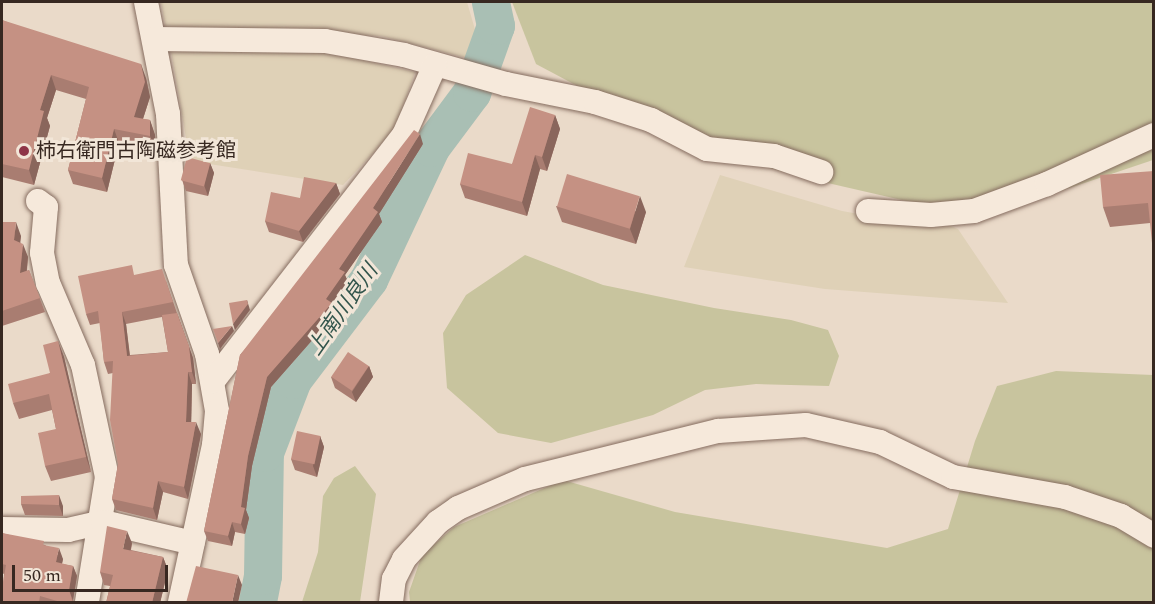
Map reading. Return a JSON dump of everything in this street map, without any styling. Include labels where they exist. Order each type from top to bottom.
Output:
[{"type":"street","points":[[146,2],[168,114],[176,265],[213,381],[217,411],[214,445],[180,603]]},
{"type":"street","points":[[155,39],[325,41],[404,55],[435,65],[595,102],[651,120],[707,149],[774,156],[821,172]]},
{"type":"street","points":[[213,381],[404,135],[435,65]]},
{"type":"street","points":[[868,211],[931,215],[974,211],[1047,184],[1154,135]]},
{"type":"street","points":[[38,201],[46,207],[42,253],[48,283],[83,365],[103,449],[107,477],[103,522],[87,603]]},
{"type":"street","points":[[392,603],[394,579],[404,559],[438,522],[458,507],[525,479],[718,431],[806,425],[880,442],[953,477],[1065,497],[1121,516],[1154,536]]},
{"type":"street","points":[[2,529],[68,530],[103,522],[194,543]]},
{"type":"shaded area","points":[[161,2],[467,2],[476,33],[467,58],[381,36],[166,30]]},
{"type":"shaded area","points":[[512,2],[1153,2],[1153,160],[980,218],[806,178],[692,147],[536,64]]},
{"type":"shaded area","points":[[269,49],[331,53],[415,72],[395,130],[343,185],[190,161],[171,51]]},
{"type":"shaded area","points":[[720,175],[842,211],[908,223],[943,223],[958,229],[1008,303],[825,289],[684,267]]},
{"type":"shaded area","points":[[525,255],[603,285],[714,308],[791,320],[828,330],[839,356],[829,386],[756,384],[705,390],[653,415],[551,443],[498,433],[447,388],[443,333],[466,295]]},
{"type":"shaded area","points":[[1056,371],[1153,375],[1153,602],[410,602],[409,592],[422,555],[454,527],[563,480],[675,512],[887,548],[948,529],[975,441],[997,386]]},
{"type":"shaded area","points":[[355,466],[376,494],[360,602],[302,602],[318,552],[323,496],[334,478]]},
{"type":"building","points":[[2,20],[141,64],[145,82],[134,117],[150,120],[150,136],[114,129],[102,178],[68,170],[89,87],[51,75],[40,110],[44,111],[29,170],[2,164]]},
{"type":"building","points":[[530,107],[555,115],[542,157],[535,155],[522,202],[460,184],[468,153],[512,164]]},
{"type":"building","points":[[414,130],[420,134],[373,208],[378,212],[339,269],[345,272],[326,299],[332,303],[267,377],[248,456],[241,507],[245,508],[241,524],[232,522],[228,536],[204,531],[240,355]]},
{"type":"building","points":[[187,157],[210,163],[204,186],[181,180]]},
{"type":"building","points":[[1154,171],[1154,263],[1148,203],[1103,207],[1100,175]]},
{"type":"building","points":[[567,174],[640,196],[630,229],[557,207]]},
{"type":"building","points":[[304,177],[336,183],[299,231],[265,221],[271,192],[300,198]]},
{"type":"building","points":[[2,222],[16,222],[14,240],[23,244],[20,273],[29,270],[40,298],[2,311]]},
{"type":"building","points":[[132,265],[134,275],[162,269],[173,302],[122,312],[127,356],[168,352],[162,315],[177,313],[189,346],[192,372],[188,372],[186,422],[196,422],[184,487],[158,481],[153,508],[112,499],[118,464],[110,420],[113,361],[104,362],[98,311],[86,314],[78,276]]},
{"type":"building","points":[[247,300],[248,304],[233,324],[229,303]]},
{"type":"building","points":[[232,326],[218,343],[213,329]]},
{"type":"building","points":[[58,341],[86,457],[45,466],[38,433],[56,429],[49,394],[13,403],[8,384],[50,373],[43,345]]},
{"type":"building","points":[[348,352],[369,366],[352,391],[331,377]]},
{"type":"building","points":[[297,431],[320,436],[314,464],[291,459]]},
{"type":"building","points":[[59,495],[59,505],[21,504],[21,496]]},
{"type":"building","points":[[107,526],[127,531],[123,549],[163,557],[152,603],[106,603],[113,575],[100,572]]},
{"type":"building","points":[[2,533],[44,541],[43,545],[59,548],[56,562],[73,566],[69,590],[73,603],[64,603],[40,596],[39,603],[2,603],[6,565],[2,564]]},
{"type":"building","points":[[196,566],[238,575],[232,603],[186,603]]},
{"type":"waterway","name":"上南川良川","points":[[258,602],[263,576],[265,453],[293,380],[369,280],[431,148],[472,93],[496,26],[491,2]]},
{"type":"place","name":"柿右衛門古陶磁参考館","points":[[24,151]]}]
